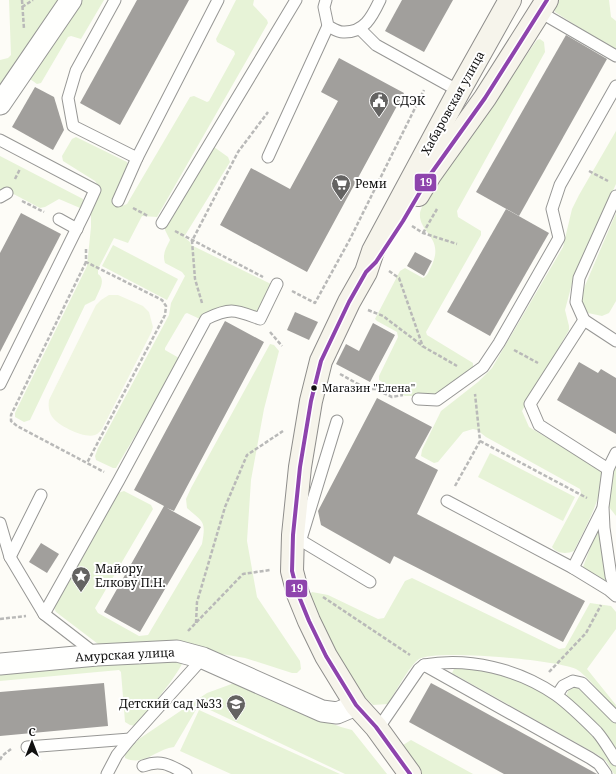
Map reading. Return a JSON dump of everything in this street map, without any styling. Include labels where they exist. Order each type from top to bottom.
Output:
[{"type":"main road","name":"Хабаровская улица","points":[[410,774],[376,727],[356,705],[326,656],[298,594],[292,571],[297,538],[300,467],[311,402],[321,361],[349,302],[366,272],[373,251],[510,0]]},
{"type":"main road","name":"Хабаровская улица","points":[[366,272],[376,262],[403,221],[430,175],[485,98],[544,6]]},
{"type":"street","points":[[0,104],[71,0]]},
{"type":"street","name":"Амурская улица","points":[[0,664],[97,655],[177,651],[203,658],[322,711],[337,713],[356,705]]},
{"type":"lane","points":[[115,0],[76,71],[68,98],[74,126],[137,158]]},
{"type":"lane","points":[[118,201],[137,158],[218,0]]},
{"type":"lane","points":[[162,223],[296,0]]},
{"type":"lane","points":[[268,157],[328,26],[324,7],[326,0]]},
{"type":"lane","points":[[328,26],[342,33],[360,29],[372,15],[380,0]]},
{"type":"lane","points":[[544,6],[616,56]]},
{"type":"lane","points":[[360,29],[376,45],[459,91]]},
{"type":"lane","points":[[418,398],[437,400],[473,376],[483,368],[499,343],[559,238],[552,209],[560,185],[616,86]]},
{"type":"lane","points":[[0,140],[95,190],[0,384]]},
{"type":"lane","points":[[616,196],[579,278],[576,302],[584,320],[616,341]]},
{"type":"lane","points":[[59,220],[77,229]]},
{"type":"lane","points":[[44,614],[119,480],[206,319],[219,312],[235,310],[260,319],[277,284]]},
{"type":"lane","points":[[584,320],[530,404],[539,425],[608,469]]},
{"type":"lane","points":[[337,421],[297,538],[370,582]]},
{"type":"lane","points":[[616,453],[608,469],[604,507],[604,528],[611,576],[616,592]]},
{"type":"lane","points":[[10,557],[41,495]]},
{"type":"lane","points":[[447,501],[573,568],[609,590],[616,596]]},
{"type":"lane","points":[[573,568],[604,507]]},
{"type":"lane","points":[[0,522],[10,557],[44,614],[97,655]]},
{"type":"lane","points":[[107,774],[117,755],[130,739],[203,658]]},
{"type":"lane","points":[[376,727],[382,723],[419,669],[424,665],[441,662],[456,662],[486,666],[522,676],[557,695],[598,733],[616,760]]},
{"type":"lane","points":[[424,665],[590,758],[599,764],[606,774]]},
{"type":"lane","points":[[557,695],[563,686],[573,681],[582,683],[616,717]]},
{"type":"lane","points":[[27,747],[130,739]]},
{"type":"lane","points":[[143,766],[153,762],[169,764],[186,774]]},
{"type":"path","points":[[22,0],[24,29]]},
{"type":"path","points":[[22,7],[33,0]]},
{"type":"path","points":[[306,298],[315,304],[425,87]]},
{"type":"path","points":[[206,319],[195,279],[192,241],[238,152],[262,120]]},
{"type":"path","points":[[21,167],[3,195],[59,220]]},
{"type":"path","points":[[589,171],[609,182]]},
{"type":"path","points":[[118,201],[255,273]]},
{"type":"path","points":[[403,221],[423,233],[457,244]]},
{"type":"path","points":[[86,248],[86,262],[11,415],[11,422],[119,480]]},
{"type":"path","points":[[86,262],[162,300],[166,306],[165,314],[87,463]]},
{"type":"path","points":[[399,278],[424,348]]},
{"type":"path","points":[[383,316],[424,348],[473,376],[480,441],[459,477]]},
{"type":"path","points":[[499,343],[553,370]]},
{"type":"path","points":[[321,361],[367,389],[375,389],[392,397]]},
{"type":"path","points":[[196,624],[197,602],[225,507],[247,455],[286,428]]},
{"type":"path","points":[[480,441],[578,494]]},
{"type":"path","points":[[177,651],[185,634],[243,574],[279,569],[292,571],[311,588],[424,665]]},
{"type":"path","points":[[0,619],[44,614]]},
{"type":"path","points":[[560,660],[586,633],[595,615]]},
{"type":"green space","points":[[9,0],[64,0],[0,92],[0,60],[8,58],[11,55]]},
{"type":"green space","points":[[75,0],[104,0],[81,39],[71,36],[68,37],[41,83],[37,84],[30,79]]},
{"type":"green space","points":[[236,0],[254,0],[253,5],[268,23],[157,217],[142,216],[128,243],[114,238],[98,269],[98,274],[102,279],[100,290],[95,300],[85,305],[30,420],[24,422],[15,417],[15,413],[87,266],[91,227],[91,210],[99,187],[95,181],[63,161],[62,156],[72,139],[76,137],[127,162],[128,165],[114,201],[114,205],[119,207],[127,204],[190,97],[194,96],[207,102],[209,101],[235,54],[234,51],[217,42],[216,39]]},
{"type":"green space","points":[[557,0],[609,0],[611,17],[616,21],[616,51],[555,12],[554,8]]},
{"type":"green space","points":[[540,39],[544,42],[545,52],[457,211],[458,217],[481,231],[481,235],[426,332],[427,335],[473,363],[473,368],[434,396],[405,396],[379,380],[379,376],[398,337],[397,332],[375,319],[400,271],[405,268],[423,278],[428,273],[434,258],[435,250],[434,243],[423,226],[421,220],[420,212],[423,204],[534,44]]},
{"type":"green space","points":[[616,131],[616,184],[574,276],[565,310],[569,330],[522,411],[529,427],[601,470],[601,488],[588,523],[574,551],[562,553],[552,547],[581,493],[580,489],[473,429],[463,432],[438,462],[434,463],[421,456],[422,450],[441,411],[478,382],[492,368],[563,247],[572,209]]},
{"type":"green space","points":[[214,147],[228,157],[230,162],[184,237],[190,242],[191,245],[271,284],[272,286],[259,311],[254,314],[236,306],[228,306],[219,307],[207,313],[202,320],[187,313],[185,314],[165,348],[165,350],[180,360],[116,468],[113,468],[96,460],[95,456],[98,448],[169,315],[171,303],[185,276],[182,272],[165,263],[164,254],[170,240],[165,230],[165,226]]},
{"type":"green space","points":[[0,156],[83,199],[80,208],[59,199],[45,207],[40,208],[6,190],[0,193]]},
{"type":"green space","points":[[616,213],[616,301],[609,313],[602,316],[588,313],[583,307],[581,295]]},
{"type":"green space","points":[[113,245],[178,279],[167,300],[102,266]]},
{"type":"green space","points":[[109,295],[118,295],[143,306],[149,312],[153,327],[102,429],[95,435],[91,436],[72,431],[56,421],[50,412],[49,400],[96,305]]},
{"type":"green space","points":[[270,344],[274,345],[279,351],[264,409],[251,480],[247,541],[257,597],[300,661],[301,669],[297,673],[292,673],[245,658],[187,648],[102,647],[56,612],[54,608],[118,493],[124,491],[151,505],[153,509],[95,608],[98,613],[139,636],[148,635],[202,544],[204,531],[202,523],[187,508],[186,499]]},
{"type":"green space","points":[[490,453],[575,497],[563,521],[478,477]]},
{"type":"green space","points":[[616,462],[616,516],[609,507],[608,503],[611,474]]},
{"type":"green space","points":[[599,528],[608,583],[606,584],[583,567]]},
{"type":"green space","points":[[412,578],[559,649],[565,648],[590,603],[611,606],[616,612],[616,629],[587,669],[616,705],[616,711],[591,682],[576,669],[546,662],[471,655],[430,656],[419,659],[407,673],[388,704],[373,705],[354,687],[340,663],[308,596],[312,592],[328,595],[378,619],[384,618],[405,581]]},
{"type":"green space","points":[[185,658],[169,684],[136,726],[125,722],[121,672],[119,670],[0,681],[0,669]]},
{"type":"green space","points":[[457,667],[488,672],[520,681],[546,693],[596,734],[616,763],[616,774],[614,774],[606,761],[598,755],[452,673]]},
{"type":"green space","points":[[237,682],[264,690],[305,716],[352,730],[387,774],[345,774],[208,709],[197,708],[174,747],[168,748],[144,759],[132,760],[125,758],[125,753],[139,739],[207,693]]},
{"type":"green space","points":[[574,685],[582,686],[616,722],[616,753],[566,696],[569,689]]},
{"type":"green space","points":[[199,710],[340,774],[231,774],[180,751]]},
{"type":"green space","points":[[411,740],[473,774],[418,774],[400,747]]},
{"type":"building","points":[[137,0],[189,0],[120,125],[80,103]]},
{"type":"building","points":[[402,0],[453,0],[424,52],[385,31]]},
{"type":"building","points":[[566,35],[607,59],[519,216],[476,192]]},
{"type":"building","points":[[339,58],[404,93],[307,272],[220,225],[251,168],[290,189],[338,101],[321,92]]},
{"type":"building","points":[[35,87],[54,97],[64,130],[53,150],[12,127]]},
{"type":"building","points":[[506,209],[549,233],[490,336],[447,312]]},
{"type":"building","points":[[21,213],[61,234],[0,352],[0,253]]},
{"type":"building","points":[[415,252],[432,261],[424,276],[407,266]]},
{"type":"building","points":[[295,312],[318,322],[309,340],[287,330]]},
{"type":"building","points":[[225,321],[264,342],[174,511],[167,508],[201,527],[140,632],[104,612],[164,506],[134,490]]},
{"type":"building","points":[[373,323],[395,335],[370,382],[336,364],[346,344],[359,351]]},
{"type":"building","points":[[579,362],[598,373],[601,369],[616,378],[616,434],[557,400]]},
{"type":"building","points":[[377,398],[432,427],[415,458],[438,470],[417,514],[585,601],[563,642],[394,556],[390,564],[321,525],[318,511]]},
{"type":"building","points":[[41,543],[59,554],[47,573],[29,562]]},
{"type":"building","points":[[104,683],[108,726],[0,736],[0,692]]},
{"type":"building","points":[[431,683],[597,774],[504,774],[409,722]]},
{"type":"transit line","name":"19","points":[[410,774],[376,727],[356,705],[326,656],[298,594],[292,571],[293,535],[300,467],[311,401],[321,361],[349,302],[366,272],[376,262],[403,221],[430,175],[485,98],[547,0]]},
{"type":"place","name":"СДЭК","points":[[379,118]]},
{"type":"place","name":"Реми","points":[[341,201]]},
{"type":"place","name":"Магазин \"Елена\"","points":[[314,388]]},
{"type":"place","name":"Майору Елкову П.Н.","points":[[81,593]]},
{"type":"place","name":"Детский сад №33","points":[[236,721]]}]
